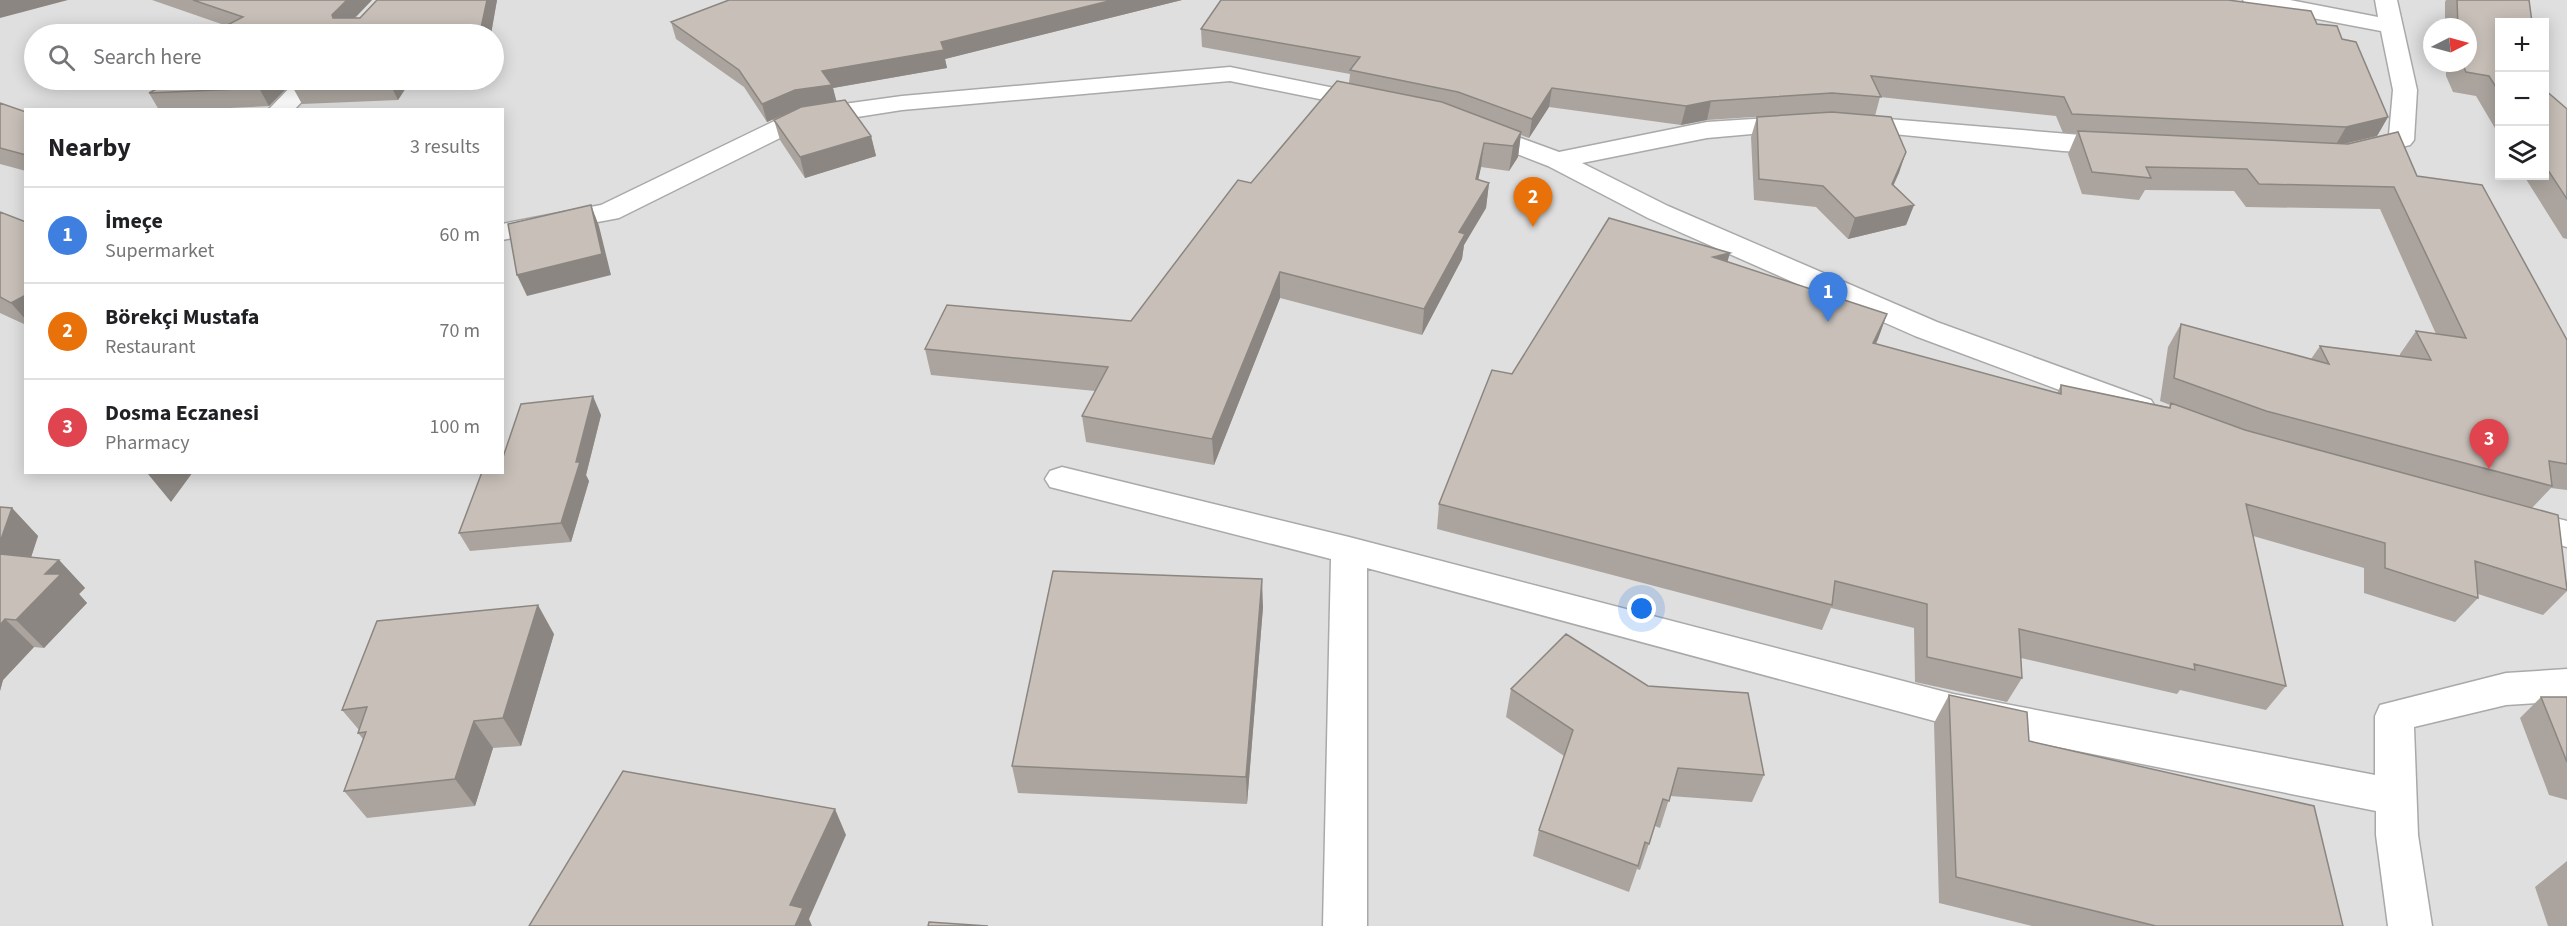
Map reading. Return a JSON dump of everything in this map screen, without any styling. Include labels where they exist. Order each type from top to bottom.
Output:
[{"type":"street","points":[[2254,0],[2391,26]]},
{"type":"street","points":[[2335,156],[2401,140],[2404,90],[2386,0]]},
{"type":"street","points":[[504,232],[609,212],[800,118],[880,107],[1230,74],[1390,107]]},
{"type":"street","points":[[282,108],[300,90]]},
{"type":"street","points":[[1557,160],[1707,130],[1826,122],[2063,143],[2146,147]]},
{"type":"street","points":[[1458,123],[1557,160],[1658,212],[1926,329],[2165,417]]},
{"type":"street","points":[[1062,479],[1349,550],[1953,710],[2396,797]]},
{"type":"street","points":[[2488,513],[2567,534]]},
{"type":"street","points":[[1345,926],[1349,550]]},
{"type":"street","points":[[2410,926],[2397,835],[2394,716],[2506,689],[2567,685]]},
{"type":"shaded area","points":[[0,0],[2567,0],[2567,926],[0,926]]},
{"type":"building","points":[[193,0],[347,0],[332,15],[333,18],[360,18],[377,0],[487,0],[482,24],[229,24],[243,17]]},
{"type":"building","points":[[729,0],[1113,0],[941,42],[944,50],[822,71],[832,85],[795,90],[762,104],[739,70],[671,22]]},
{"type":"building","points":[[1221,0],[2228,0],[2311,11],[2317,24],[2337,26],[2342,39],[2356,42],[2388,117],[2346,127],[2072,114],[2064,97],[1871,76],[1881,97],[1832,93],[1711,101],[1686,106],[1552,88],[1532,119],[1458,92],[1350,70],[1360,57],[1201,29]]},
{"type":"building","points":[[2457,0],[2529,0],[2531,18],[2495,18],[2495,86],[2489,76],[2466,72],[2477,72],[2477,18],[2458,18]]},
{"type":"building","points":[[1337,81],[1442,102],[1521,132],[1513,146],[1484,143],[1476,179],[1489,183],[1459,232],[1465,234],[1424,309],[1280,272],[1212,439],[1082,416],[1108,367],[925,349],[947,305],[1131,321],[1238,180],[1251,183]]},
{"type":"building","points":[[155,90],[215,90],[149,93]]},
{"type":"building","points":[[2549,93],[2567,109],[2567,199],[2549,172]]},
{"type":"building","points":[[845,100],[871,136],[800,157],[774,120],[801,107]]},
{"type":"building","points":[[0,103],[24,111],[24,154],[0,148]]},
{"type":"building","points":[[1832,112],[1891,117],[1906,152],[1892,184],[1914,205],[1855,218],[1823,186],[1759,179],[1757,117]]},
{"type":"building","points":[[2078,131],[2348,144],[2398,132],[2417,176],[2482,185],[2567,340],[2567,464],[2549,461],[2552,486],[2266,411],[2174,378],[2181,324],[2329,364],[2320,346],[2431,360],[2416,331],[2466,338],[2394,187],[2259,184],[2247,169],[2146,167],[2151,178],[2092,172]]},
{"type":"building","points":[[591,205],[602,254],[517,275],[508,224]]},
{"type":"building","points":[[0,212],[24,221],[24,296],[11,303],[0,297]]},
{"type":"building","points":[[1609,218],[1730,253],[1713,257],[1887,314],[1873,343],[2061,394],[2061,385],[2170,408],[2171,403],[2245,430],[2558,515],[2567,590],[2475,561],[2478,598],[2385,568],[2385,543],[2246,504],[2286,686],[2194,664],[2195,670],[2019,629],[2022,678],[1927,657],[1927,604],[1835,581],[1832,605],[1439,504],[1492,370],[1512,374]]},
{"type":"building","points":[[593,396],[576,462],[580,462],[561,523],[459,533],[481,474],[504,474],[504,454],[521,404]]},
{"type":"building","points":[[0,507],[12,508],[0,542]]},
{"type":"building","points":[[0,554],[59,560],[45,574],[61,574],[16,620],[5,619],[0,625]]},
{"type":"building","points":[[1053,571],[1262,579],[1246,777],[1012,766]]},
{"type":"building","points":[[538,605],[503,718],[474,721],[455,779],[344,791],[366,732],[358,733],[367,707],[342,710],[377,621]]},
{"type":"building","points":[[1566,634],[1648,686],[1748,693],[1764,775],[1678,768],[1669,801],[1663,799],[1649,844],[1645,842],[1638,866],[1539,830],[1573,730],[1511,689]]},
{"type":"building","points":[[1949,695],[2027,712],[2029,741],[2314,806],[2343,926],[2156,926],[1956,877]]},
{"type":"building","points":[[2541,697],[2567,697],[2567,762]]},
{"type":"building","points":[[623,771],[835,809],[790,905],[803,908],[795,926],[529,926]]},
{"type":"building","points":[[929,922],[988,926],[928,926]]},
{"type":"place","name":"Börekçi Mustafa","points":[[1533,227]]},
{"type":"place","name":"İmeçe","points":[[1828,322]]},
{"type":"place","name":"Dosma Eczanesi","points":[[2489,469]]}]
